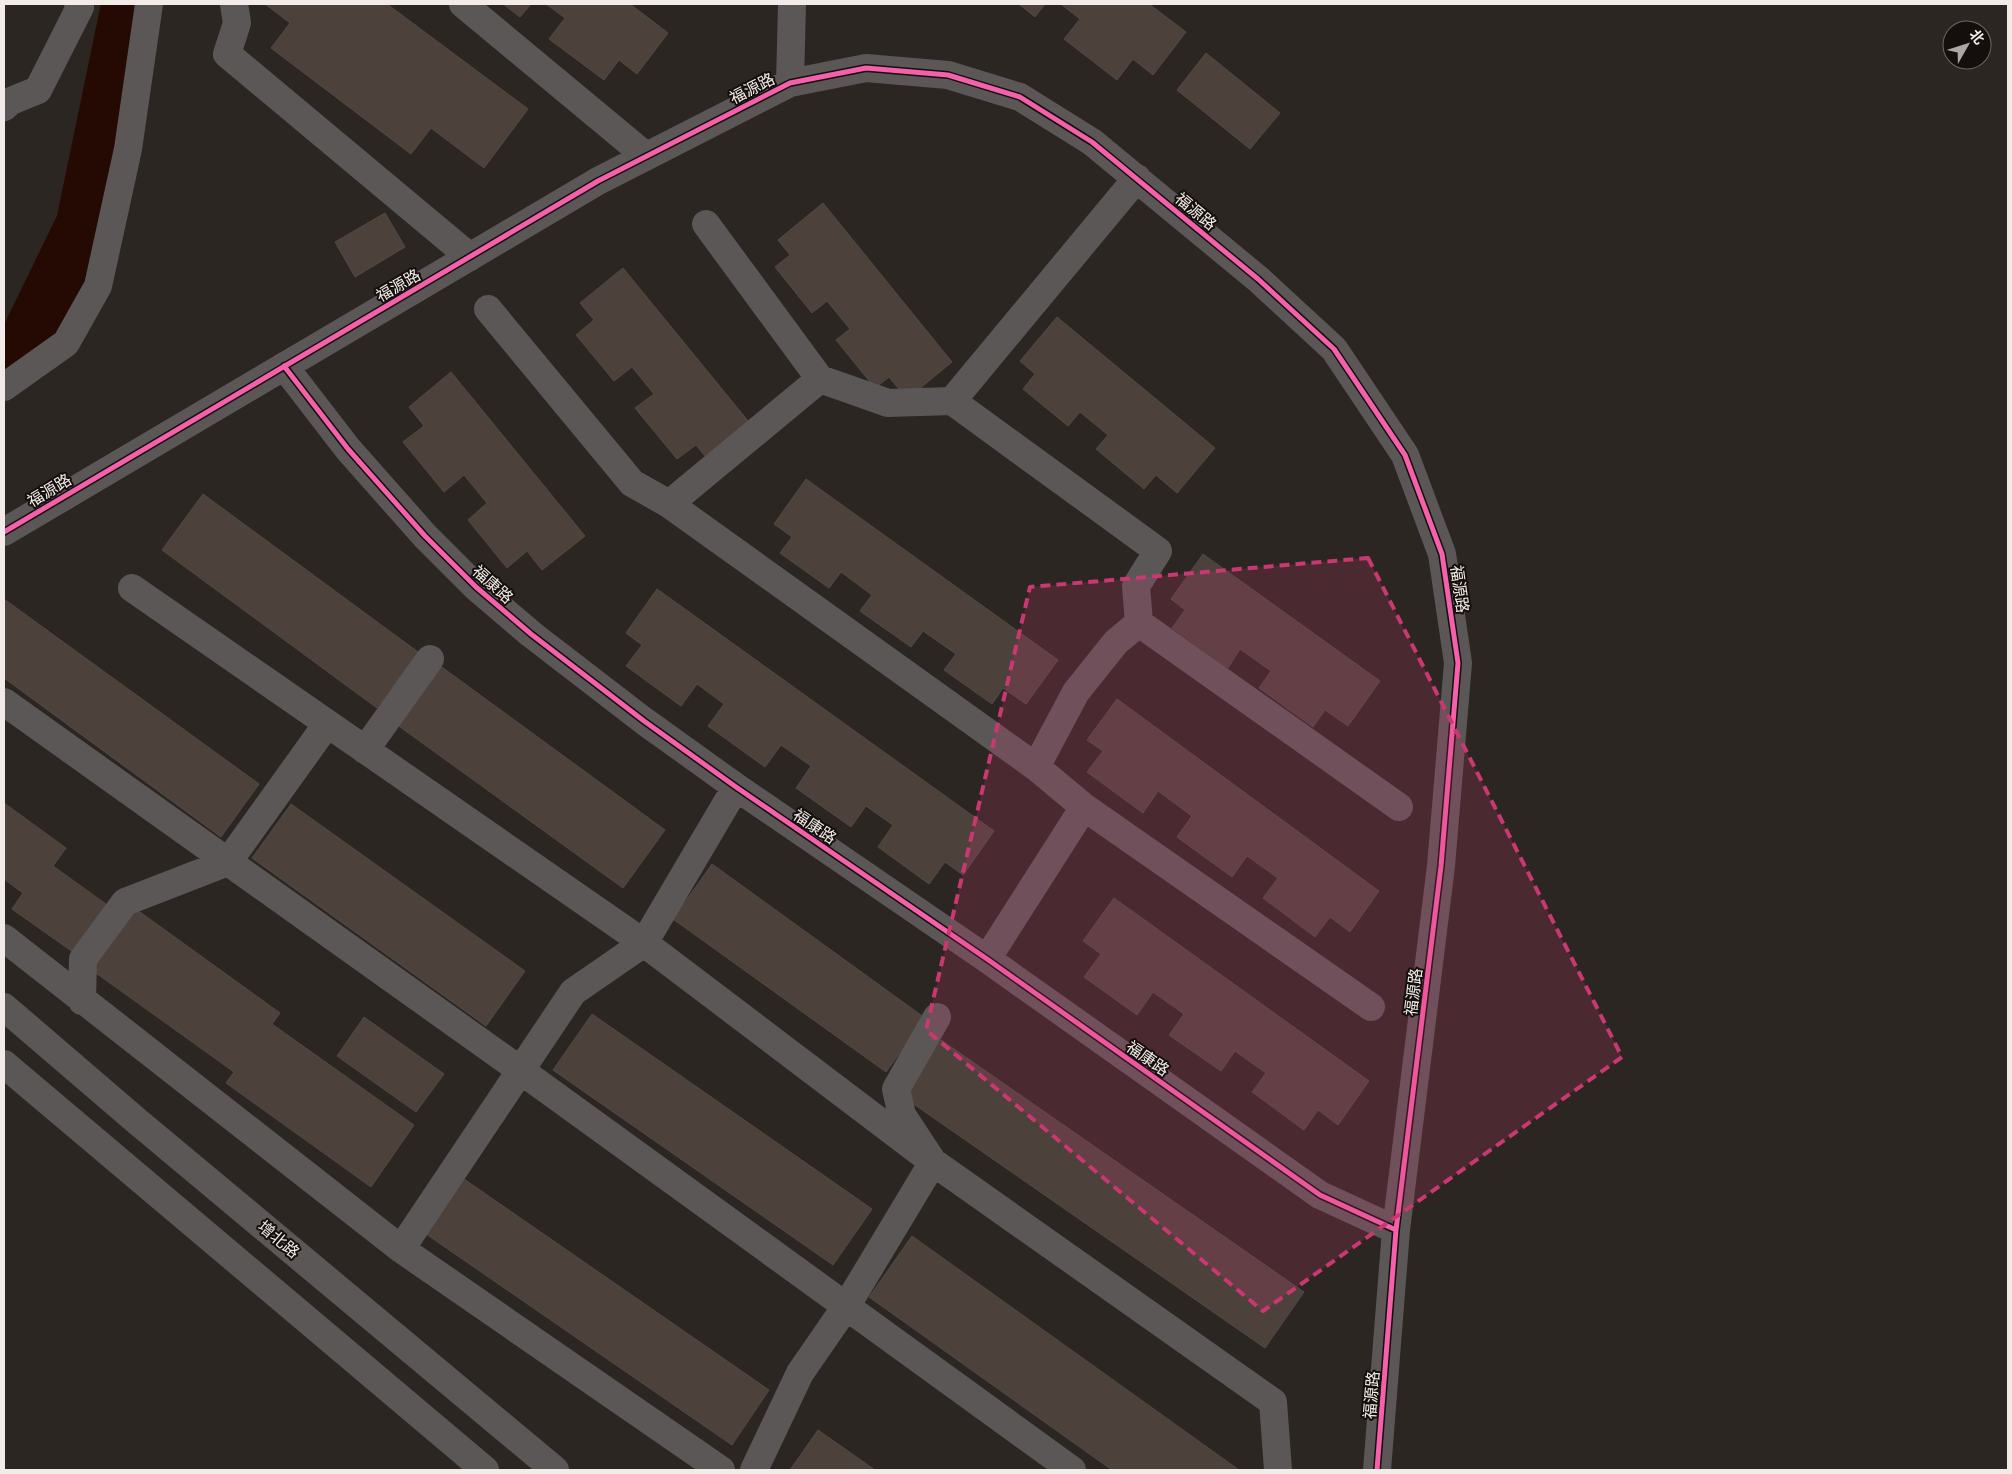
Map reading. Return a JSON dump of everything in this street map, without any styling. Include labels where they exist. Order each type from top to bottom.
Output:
[{"type":"street","points":[[6,101],[38,90],[80,7],[78,4]]},
{"type":"street","points":[[4,387],[66,343],[98,286],[128,149],[149,4]]},
{"type":"street","points":[[234,4],[236,23],[227,54],[470,257]]},
{"type":"street","points":[[463,4],[646,156]]},
{"type":"street","points":[[790,83],[792,4]]},
{"type":"street","name":"福源路","points":[[4,532],[598,181],[790,83],[866,68],[948,74],[1020,97],[1092,142],[1258,279],[1334,349],[1405,455],[1442,554],[1458,663],[1441,866],[1396,1230],[1377,1470]]},
{"type":"street","points":[[952,401],[1137,178]]},
{"type":"street","points":[[706,224],[820,379],[888,403],[952,401],[1158,551],[1136,586],[1139,623]]},
{"type":"street","points":[[488,309],[632,483],[669,504],[1036,767],[1084,807],[1371,1007]]},
{"type":"street","name":"福康路","points":[[284,366],[348,449],[425,536],[476,587],[554,652],[644,721],[736,787],[987,959],[1320,1195],[1396,1230]]},
{"type":"street","points":[[669,504],[820,379]]},
{"type":"street","points":[[132,588],[644,943],[933,1162],[1273,1402],[1278,1470]]},
{"type":"street","points":[[1036,767],[1076,692],[1116,642],[1139,623]]},
{"type":"street","points":[[1139,623],[1399,807]]},
{"type":"street","points":[[365,750],[430,659]]},
{"type":"street","points":[[4,702],[847,1305],[1072,1470]]},
{"type":"street","points":[[82,1001],[83,959],[125,902],[228,862],[328,724]]},
{"type":"street","points":[[401,1249],[573,992],[644,943],[736,787]]},
{"type":"street","points":[[987,959],[1084,807]]},
{"type":"street","points":[[4,938],[401,1249],[721,1470]]},
{"type":"street","name":"增北路","points":[[4,1007],[138,1122],[555,1470]]},
{"type":"street","points":[[933,1162],[902,1115],[896,1089],[937,1016]]},
{"type":"street","points":[[4,1064],[485,1470]]},
{"type":"street","points":[[754,1470],[800,1373],[847,1305],[933,1162]]},
{"type":"highlighted area","points":[[1368,558],[1622,1057],[1263,1311],[926,1030],[1030,587]]},
{"type":"building","points":[[265,4],[387,4],[528,109],[484,168],[431,128],[411,154],[271,48],[290,23]]},
{"type":"building","points":[[503,4],[531,4],[520,17]]},
{"type":"building","points":[[546,4],[630,4],[668,33],[637,74],[619,60],[604,80],[549,39],[565,18]]},
{"type":"building","points":[[1019,4],[1045,4],[1035,17]]},
{"type":"building","points":[[1061,4],[1149,4],[1186,32],[1153,75],[1133,59],[1117,80],[1064,39],[1080,19]]},
{"type":"building","points":[[1206,53],[1280,113],[1250,149],[1177,90]]},
{"type":"building","points":[[823,203],[952,362],[907,399],[889,377],[875,388],[836,340],[850,329],[827,301],[812,313],[775,267],[790,255],[778,240]]},
{"type":"building","points":[[385,213],[405,247],[355,277],[335,242]]},
{"type":"building","points":[[623,268],[753,427],[710,462],[696,445],[677,459],[635,408],[654,394],[632,367],[614,381],[576,335],[594,320],[580,303]]},
{"type":"building","points":[[1057,317],[1215,448],[1177,493],[1156,475],[1144,489],[1096,449],[1108,435],[1080,412],[1068,426],[1023,389],[1035,374],[1020,361]]},
{"type":"building","points":[[451,372],[585,536],[542,570],[527,551],[507,568],[468,520],[487,503],[464,475],[444,492],[403,442],[424,426],[409,407]]},
{"type":"building","points":[[806,479],[1058,660],[1026,704],[1003,688],[992,704],[944,670],[956,654],[923,631],[911,647],[860,611],[872,595],[841,572],[829,588],[780,553],[792,537],[774,524]]},
{"type":"building","points":[[203,494],[418,652],[377,708],[162,550]]},
{"type":"building","points":[[1203,554],[1380,681],[1348,726],[1325,710],[1313,727],[1259,688],[1271,671],[1240,649],[1228,668],[1172,628],[1185,610],[1171,599]]},
{"type":"building","points":[[657,589],[994,831],[963,875],[945,862],[929,884],[878,847],[893,825],[866,806],[851,827],[796,788],[811,766],[781,745],[765,767],[708,726],[724,704],[697,684],[681,706],[626,666],[642,645],[626,633]]},
{"type":"building","points":[[4,599],[259,784],[221,837],[4,678]]},
{"type":"building","points":[[439,665],[665,830],[623,888],[396,724]]},
{"type":"building","points":[[1117,699],[1379,891],[1350,932],[1330,917],[1315,937],[1263,898],[1278,878],[1247,856],[1232,877],[1177,837],[1192,816],[1158,791],[1143,813],[1087,772],[1103,751],[1087,740]]},
{"type":"building","points":[[4,803],[66,848],[53,866],[110,907],[77,955],[12,909],[23,893],[4,879]]},
{"type":"building","points":[[291,804],[525,971],[486,1026],[252,858]]},
{"type":"building","points":[[712,864],[925,1018],[886,1072],[673,919]]},
{"type":"building","points":[[1114,898],[1369,1081],[1338,1125],[1318,1110],[1304,1130],[1252,1092],[1266,1073],[1235,1051],[1221,1071],[1169,1035],[1184,1014],[1153,992],[1137,1015],[1084,977],[1101,954],[1083,941]]},
{"type":"building","points":[[133,907],[280,1013],[272,1024],[414,1125],[371,1187],[226,1083],[234,1072],[89,968]]},
{"type":"building","points":[[592,1014],[872,1209],[833,1265],[553,1070]]},
{"type":"building","points":[[364,1017],[444,1074],[416,1112],[337,1056]]},
{"type":"building","points":[[941,1040],[1304,1292],[1265,1348],[902,1096]]},
{"type":"building","points":[[464,1179],[769,1390],[732,1445],[426,1234]]},
{"type":"building","points":[[912,1236],[1239,1470],[1112,1470],[869,1297]]},
{"type":"building","points":[[818,1430],[875,1470],[790,1470]]},
{"type":"waterway","points":[[4,366],[24,353],[86,226],[132,4]]},
{"type":"cycle path","points":[[4,532],[598,181],[790,83],[866,68],[948,75],[1020,97],[1092,142],[1258,279],[1334,349],[1405,455],[1442,554],[1458,663],[1441,866],[1396,1230],[1377,1470]]},
{"type":"cycle path","points":[[284,366],[348,449],[425,536],[476,587],[531,634],[644,721],[736,787],[987,959],[1320,1195],[1396,1230]]}]
